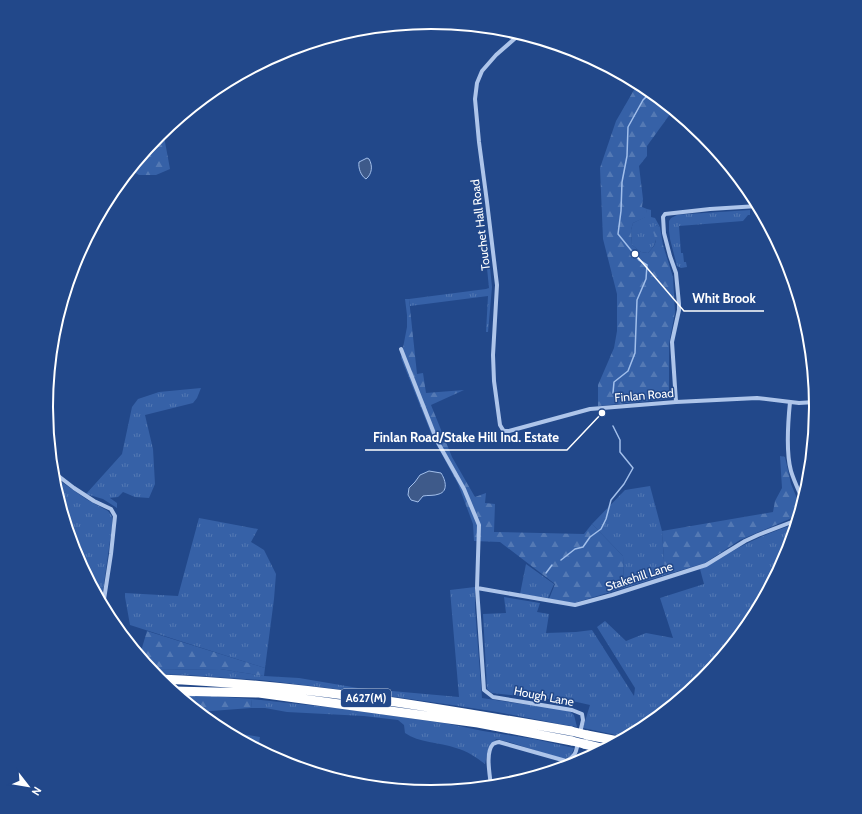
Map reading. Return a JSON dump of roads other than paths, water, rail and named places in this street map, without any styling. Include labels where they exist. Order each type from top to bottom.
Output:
[{"type":"highway","name":"A627(M)","points":[[171,680],[261,686],[372,698],[496,718],[610,739]]},
{"type":"highway","name":"A627(M)","points":[[182,691],[259,693],[478,723],[597,746]]},
{"type":"street","name":"Touchet Hall Road","points":[[503,430],[500,425],[494,381],[493,355],[497,285],[475,99],[477,83],[482,71],[496,55],[515,38]]},
{"type":"street","points":[[676,402],[672,342],[679,304],[676,273],[664,233],[663,217],[665,214],[751,206]]},
{"type":"street","points":[[401,349],[437,441],[464,489],[479,525],[477,588]]},
{"type":"street","name":"Finlan Road","points":[[503,430],[509,431],[590,409],[643,406],[676,402],[757,398],[799,403],[809,402]]},
{"type":"street","points":[[790,402],[788,419],[790,463],[799,491]]},
{"type":"street","points":[[59,477],[94,501],[111,509],[116,516],[104,597]]},
{"type":"street","name":"Stakehill Lane","points":[[477,588],[575,605],[612,595],[706,565],[745,541],[791,522]]},
{"type":"street","name":"Hough Lane","points":[[477,588],[484,690],[493,697],[572,710],[582,714],[583,720],[576,753],[572,757]]},
{"type":"street","name":"Hough Lane","points":[[490,780],[488,761],[490,750],[494,744],[499,742],[564,761]]},
{"type":"waterway","points":[[613,393],[614,382],[628,371],[635,353],[637,300],[646,279],[647,265],[639,260],[618,234],[621,211],[622,182],[627,156],[628,127],[646,97]]},
{"type":"waterway","points":[[561,560],[575,549],[583,547],[590,537],[601,529],[606,519],[611,500],[624,484],[633,468],[620,452],[620,440],[613,426]]},
{"type":"waterway","points":[[546,573],[552,565]]},
{"type":"place","name":"Whit Brook","points":[[635,254]]},
{"type":"place","name":"Finlan Road/Stake Hill Ind. Estate","points":[[602,413]]}]
